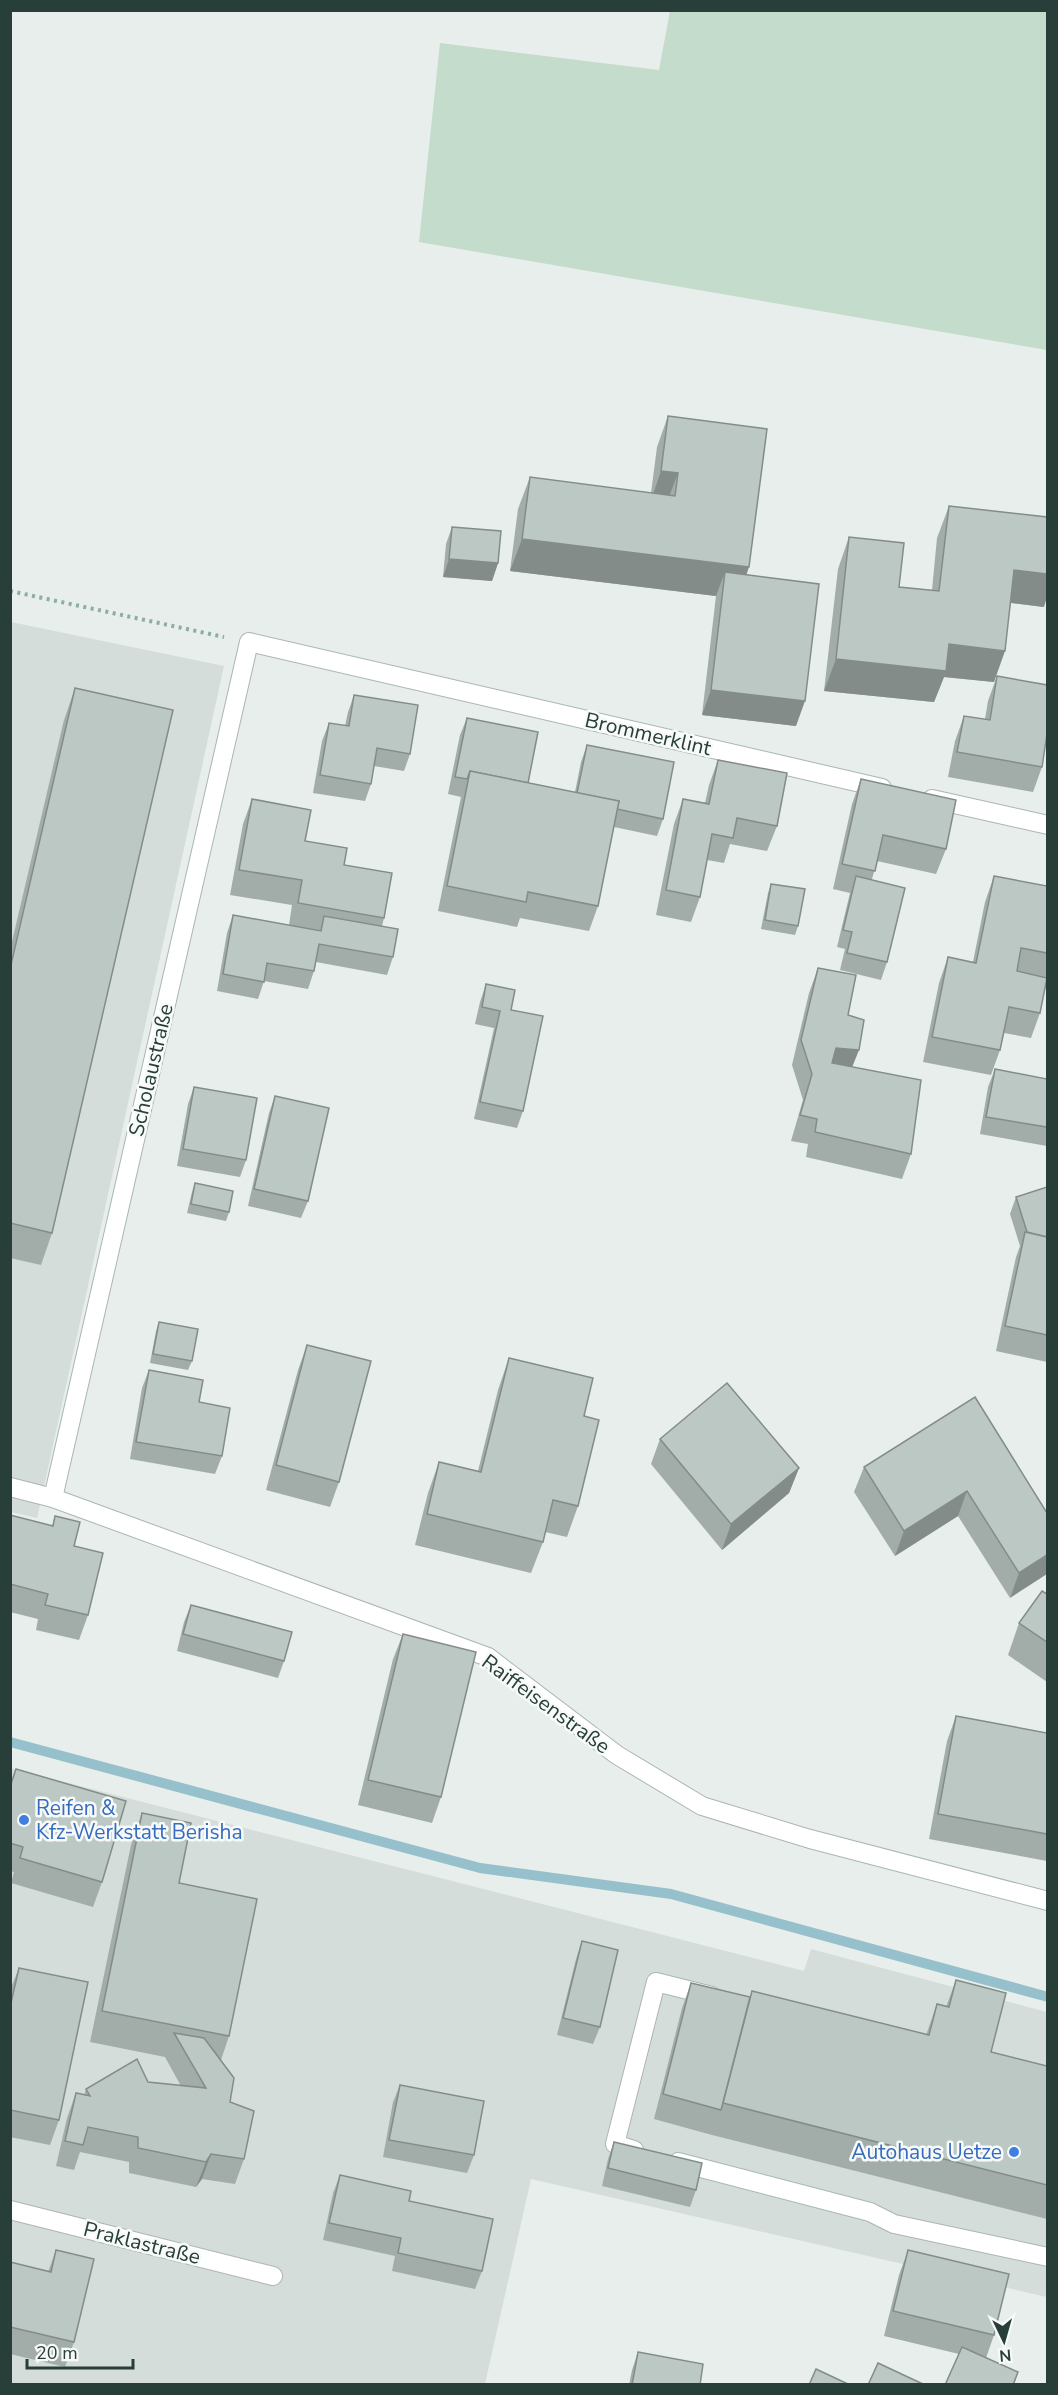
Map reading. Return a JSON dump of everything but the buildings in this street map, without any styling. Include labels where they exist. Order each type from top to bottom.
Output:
[{"type":"street","name":"Brommerklint","points":[[249,642],[1047,825]]},
{"type":"street","name":"Scholaustraße","points":[[53,1498],[249,642]]},
{"type":"street","name":"Raiffeisenstraße","points":[[10,1487],[53,1498],[488,1657],[616,1755],[702,1806],[810,1839],[1047,1901]]},
{"type":"street","points":[[724,2000],[656,1982],[615,2144],[870,2212],[894,2224],[1047,2257]]},
{"type":"street","name":"Praklastraße","points":[[10,2210],[273,2276]]},
{"type":"path","points":[[10,591],[249,642]]},
{"type":"shaded area","points":[[11,622],[224,666],[37,1518],[11,1512]]},
{"type":"shaded area","points":[[10,1768],[804,1971],[811,1949],[1047,2012],[1047,2297],[531,2179],[485,2384],[11,2384]]},
{"type":"green space","points":[[670,11],[1047,11],[1047,350],[419,242],[440,43],[659,70]]},
{"type":"waterway","points":[[10,1742],[480,1868],[671,1894],[1048,1997]]},
{"type":"place","name":"Reifen & Kfz-Werkstatt Berisha","points":[[24,1820]]},
{"type":"place","name":"Autohaus Uetze","points":[[1014,2152]]}]
